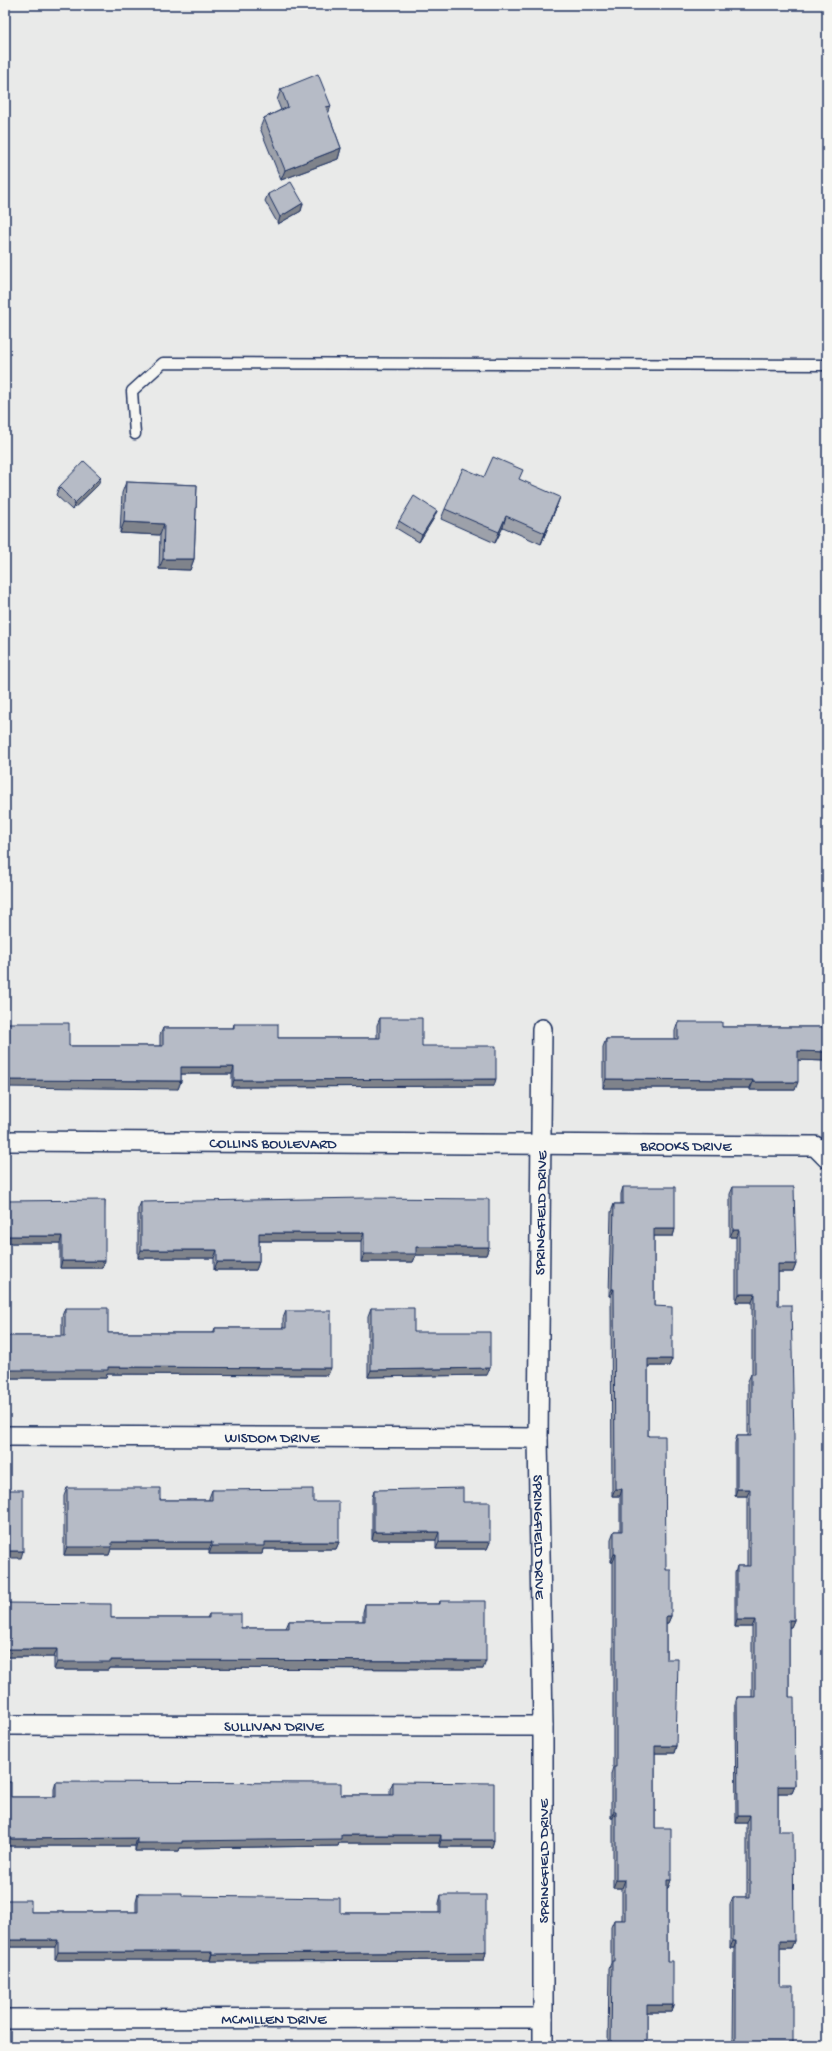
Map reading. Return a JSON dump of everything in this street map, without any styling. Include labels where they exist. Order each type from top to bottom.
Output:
[{"type":"street","name":"SPRINGFIELD DRIVE","points":[[542,1029],[538,1438],[543,1726],[543,2046]]},
{"type":"street","name":"COLLINS BOULEVARD","points":[[5,1141],[541,1143]]},
{"type":"street","name":"BROOKS DRIVE","points":[[541,1143],[815,1146],[827,1158]]},
{"type":"street","name":"WISDOM DRIVE","points":[[5,1436],[538,1438]]},
{"type":"street","name":"SULLIVAN DRIVE","points":[[5,1725],[543,1726]]},
{"type":"street","name":"MCMILLEN DRIVE","points":[[5,2019],[543,2018]]},
{"type":"lane","points":[[135,434],[132,391],[163,363],[827,365]]},
{"type":"building","points":[[318,74],[331,106],[326,107],[341,148],[285,170],[264,118],[288,107],[281,89]]},
{"type":"building","points":[[291,182],[303,203],[280,217],[268,194]]},
{"type":"building","points":[[493,457],[523,470],[519,479],[560,497],[545,533],[506,516],[499,532],[445,509],[463,468],[484,477]]},
{"type":"building","points":[[84,461],[101,477],[75,503],[59,487]]},
{"type":"building","points":[[126,482],[197,485],[194,559],[163,559],[164,524],[124,522]]},
{"type":"building","points":[[414,496],[437,511],[422,535],[399,521]]},
{"type":"building","points":[[827,1016],[827,1052],[798,1051],[798,1082],[753,1082],[753,1080],[606,1079],[606,1039],[678,1039],[678,1022],[722,1022],[722,1027],[826,1027]]},
{"type":"building","points":[[380,1018],[422,1018],[422,1046],[496,1046],[496,1079],[234,1080],[234,1067],[181,1067],[181,1081],[5,1080],[5,1023],[69,1023],[69,1046],[163,1046],[163,1028],[234,1028],[234,1024],[278,1024],[278,1038],[380,1038]]},
{"type":"building","points":[[623,1187],[675,1187],[675,1229],[654,1229],[654,1306],[672,1307],[672,1359],[648,1359],[648,1436],[665,1436],[666,1570],[671,1570],[671,1616],[666,1616],[666,1659],[678,1659],[676,1746],[655,1746],[655,1828],[671,1828],[671,1880],[667,1880],[667,1961],[673,1961],[673,2005],[647,2005],[647,2046],[611,2046],[614,1920],[625,1920],[625,1880],[616,1880],[616,1811],[614,1811],[614,1767],[616,1767],[616,1554],[614,1554],[614,1531],[622,1531],[622,1489],[615,1489],[614,1289],[612,1289],[614,1204],[623,1204]]},
{"type":"building","points":[[733,1187],[794,1187],[796,1264],[778,1264],[778,1305],[791,1305],[794,1436],[794,1620],[789,1620],[789,1697],[794,1697],[795,1786],[778,1786],[778,1831],[793,1831],[794,1941],[780,1941],[780,1986],[793,1986],[793,2046],[736,2046],[736,1941],[733,1941],[733,1897],[750,1897],[750,1815],[738,1815],[737,1697],[755,1697],[755,1620],[737,1620],[737,1566],[750,1566],[750,1489],[737,1489],[737,1436],[751,1436],[751,1374],[755,1374],[755,1294],[739,1294],[739,1230],[733,1230]]},
{"type":"building","points":[[364,1198],[489,1199],[489,1247],[416,1247],[416,1254],[364,1254],[364,1233],[259,1233],[259,1262],[217,1262],[217,1250],[141,1250],[141,1202]]},
{"type":"building","points":[[105,1200],[105,1261],[62,1261],[62,1236],[5,1236],[5,1201]]},
{"type":"building","points":[[65,1308],[108,1308],[108,1333],[215,1333],[215,1328],[286,1328],[286,1311],[331,1311],[331,1368],[108,1367],[108,1370],[5,1370],[5,1336],[65,1336]]},
{"type":"building","points":[[371,1308],[414,1308],[414,1332],[490,1332],[490,1368],[371,1370]]},
{"type":"building","points":[[67,1488],[160,1488],[160,1500],[212,1500],[212,1490],[313,1489],[313,1502],[339,1502],[339,1542],[265,1542],[265,1546],[212,1546],[212,1542],[112,1542],[112,1547],[67,1547]]},
{"type":"building","points":[[463,1488],[463,1502],[490,1502],[490,1542],[439,1542],[439,1532],[374,1532],[374,1490]]},
{"type":"building","points":[[5,1490],[23,1490],[23,1551],[5,1551]]},
{"type":"building","points":[[440,1601],[486,1601],[486,1661],[111,1660],[111,1662],[57,1662],[57,1649],[6,1649],[5,1662],[5,1603],[111,1604],[111,1618],[209,1618],[209,1614],[241,1614],[241,1628],[289,1628],[289,1621],[365,1621],[365,1604],[440,1604]]},
{"type":"building","points":[[5,1782],[11,1782],[11,1797],[56,1797],[56,1782],[341,1783],[341,1795],[393,1795],[393,1782],[494,1783],[494,1840],[441,1840],[441,1835],[341,1835],[341,1839],[182,1841],[182,1843],[137,1843],[137,1838],[5,1839]]},
{"type":"building","points":[[138,1893],[182,1893],[182,1896],[340,1898],[340,1913],[441,1913],[441,1895],[486,1895],[486,1952],[212,1954],[212,1952],[58,1952],[58,1940],[5,1940],[5,1900],[31,1900],[31,1912],[138,1912]]}]
